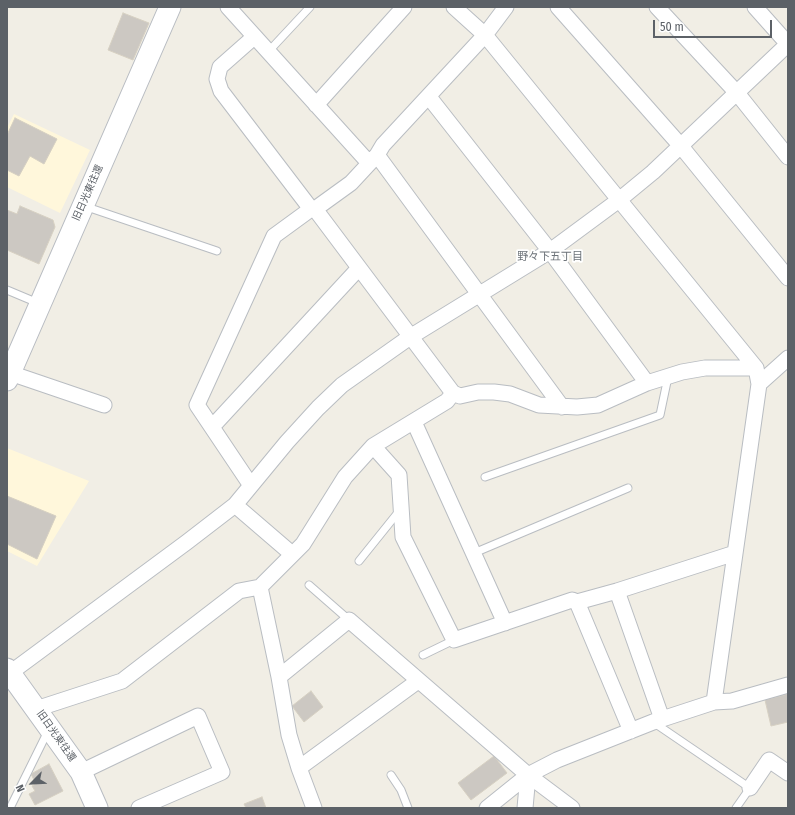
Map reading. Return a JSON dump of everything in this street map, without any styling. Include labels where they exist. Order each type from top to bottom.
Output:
[{"type":"street","name":"旧日光東往還","points":[[8,375],[170,7]]},
{"type":"street","points":[[228,7],[316,105],[373,159],[479,294],[562,407]]},
{"type":"street","points":[[316,105],[404,7]]},
{"type":"street","points":[[454,7],[485,35],[756,368],[759,384],[714,702]]},
{"type":"street","points":[[250,484],[198,405],[274,236],[351,183],[373,159],[383,145],[485,35],[506,7]]},
{"type":"street","points":[[558,7],[680,145],[788,278]]},
{"type":"street","points":[[657,7],[737,93],[788,157]]},
{"type":"street","points":[[8,671],[187,542],[235,504],[250,484],[318,408],[342,385],[410,337],[550,251],[619,200],[652,172],[788,44],[755,7]]},
{"type":"street","points":[[254,37],[220,67],[217,79],[221,91],[359,268],[453,393],[460,396],[478,392],[494,392],[510,394],[539,405],[577,407],[598,404],[647,383],[668,376],[705,368],[756,368]]},
{"type":"street","points":[[429,97],[550,251],[647,383]]},
{"type":"street","points":[[212,427],[359,268]]},
{"type":"street","points":[[759,384],[788,358]]},
{"type":"street","points":[[8,375],[104,405]]},
{"type":"street","points":[[36,709],[122,680],[239,591],[260,588],[303,544],[345,477],[373,446],[447,401],[453,393]]},
{"type":"street","points":[[414,422],[505,623]]},
{"type":"street","points":[[373,446],[399,475],[403,537],[454,640],[572,600],[577,602],[617,591],[735,553]]},
{"type":"street","points":[[235,504],[292,554]]},
{"type":"street","points":[[260,588],[279,677],[289,735],[299,768],[314,808]]},
{"type":"street","points":[[617,591],[657,720]]},
{"type":"street","points":[[577,602],[631,731]]},
{"type":"street","points":[[279,677],[349,620],[528,776],[572,808]]},
{"type":"street","name":"旧日光東往還","points":[[8,671],[81,772],[97,808]]},
{"type":"street","points":[[299,768],[418,681]]},
{"type":"street","points":[[487,808],[528,776],[557,760],[657,720],[714,702],[732,701],[788,685]]},
{"type":"street","points":[[81,772],[198,716],[222,772],[139,808]]},
{"type":"street","points":[[750,788],[769,760],[788,773]]},
{"type":"street","points":[[525,808],[528,776]]},
{"type":"lane","points":[[268,52],[310,7]]},
{"type":"lane","points":[[82,206],[217,251]]},
{"type":"lane","points":[[7,290],[40,304]]},
{"type":"lane","points":[[485,477],[660,415],[668,376]]},
{"type":"lane","points":[[474,553],[628,488]]},
{"type":"lane","points":[[359,561],[401,510]]},
{"type":"lane","points":[[310,585],[349,620]]},
{"type":"lane","points":[[423,655],[454,640]]},
{"type":"lane","points":[[657,720],[750,788],[736,808]]},
{"type":"lane","points":[[10,808],[49,728]]},
{"type":"lane","points":[[390,775],[401,790],[408,808]]},
{"type":"shaded area","points":[[14,114],[90,150],[60,213],[7,187],[7,128]]},
{"type":"shaded area","points":[[7,448],[89,481],[37,566],[7,551]]},
{"type":"building","points":[[123,13],[149,23],[133,60],[108,50]]},
{"type":"building","points":[[15,118],[57,139],[44,164],[30,156],[19,176],[7,170],[7,135]]},
{"type":"building","points":[[20,206],[53,220],[55,227],[39,264],[7,250],[7,210],[17,214]]},
{"type":"building","points":[[7,496],[56,516],[37,559],[7,544]]},
{"type":"building","points":[[311,691],[323,707],[304,722],[292,706]]},
{"type":"building","points":[[788,694],[788,722],[771,726],[765,700]]},
{"type":"building","points":[[494,756],[507,773],[471,800],[458,783]]},
{"type":"building","points":[[49,764],[63,791],[35,805],[29,794],[35,791],[32,786],[36,784],[31,774]]},
{"type":"building","points":[[262,797],[266,808],[246,808],[244,804]]},
{"type":"district","name":"野々下五丁目","points":[[550,257]]}]
